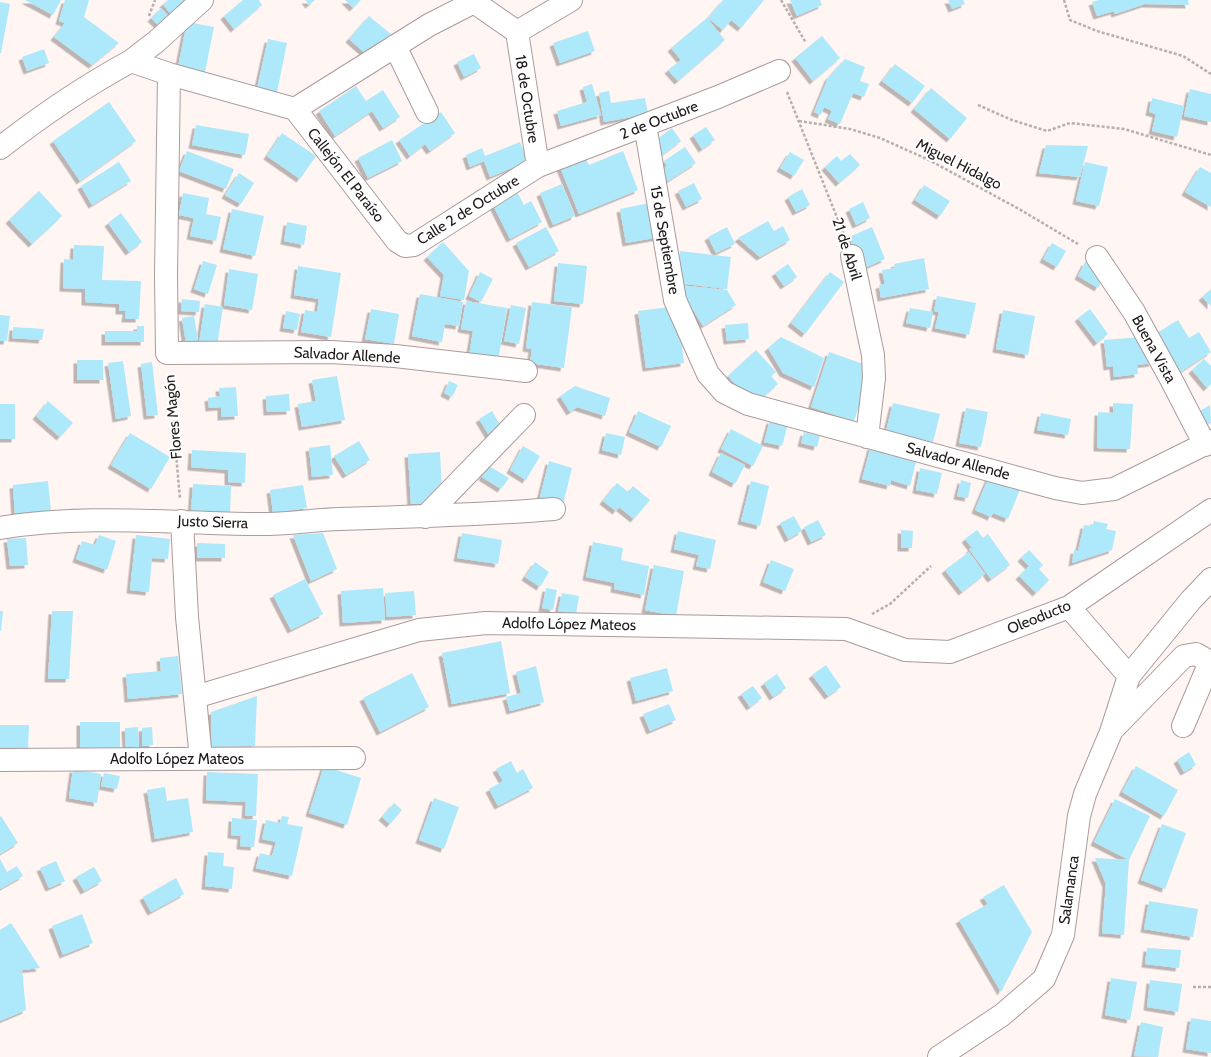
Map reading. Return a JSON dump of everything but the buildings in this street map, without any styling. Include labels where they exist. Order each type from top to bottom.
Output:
[{"type":"street","points":[[0,148],[30,124],[88,86],[131,61],[157,41],[202,0]]},
{"type":"street","points":[[131,61],[169,74],[295,109],[428,25],[474,1],[516,32],[571,0]]},
{"type":"street","name":"18 de Octubre","points":[[516,32],[538,166]]},
{"type":"street","points":[[395,46],[427,112]]},
{"type":"street","name":"2 de Octubre","points":[[538,166],[718,97],[779,70]]},
{"type":"street","name":"Flores Magón","points":[[167,353],[166,275],[169,74]]},
{"type":"street","name":"Callejón El Paraíso","points":[[295,109],[397,241]]},
{"type":"street","name":"15 de Septiembre","points":[[645,125],[675,300],[708,374]]},
{"type":"street","name":"Calle 2 de Octubre","points":[[397,241],[405,246],[414,245],[538,166]]},
{"type":"street","name":"21 de Abril","points":[[852,256],[873,354],[874,378],[867,437]]},
{"type":"street","name":"Buena Vista","points":[[1097,257],[1134,312],[1208,443]]},
{"type":"street","name":"Salvador Allende","points":[[167,353],[331,352],[395,356],[526,371]]},
{"type":"street","name":"Salvador Allende","points":[[708,374],[724,392],[748,404],[1054,488],[1082,493],[1114,488],[1208,443]]},
{"type":"street","points":[[425,517],[524,415]]},
{"type":"street","name":"Justo Sierra","points":[[0,528],[93,520],[256,524],[337,519],[425,517],[554,509]]},
{"type":"street","name":"Oleoducto","points":[[846,629],[905,650],[950,652],[1069,607],[1211,510]]},
{"type":"street","points":[[182,521],[187,617],[201,759]]},
{"type":"street","points":[[1069,607],[1129,676],[1191,600],[1211,579]]},
{"type":"street","name":"Adolfo López Mateos","points":[[195,697],[419,630],[486,623],[846,629]]},
{"type":"street","points":[[1111,732],[1184,656],[1196,654],[1210,662],[1183,726]]},
{"type":"street","name":"Salamanca","points":[[939,1057],[1002,1015],[1044,980],[1062,935],[1080,816],[1085,794],[1111,732],[1129,676]]},
{"type":"street","name":"Adolfo López Mateos","points":[[0,760],[354,758]]},
{"type":"path","points":[[781,0],[806,43]]},
{"type":"path","points":[[1064,0],[1070,20],[1097,31],[1183,56],[1211,74]]},
{"type":"path","name":"21 de Abril","points":[[779,70],[852,256]]},
{"type":"path","points":[[978,105],[1012,120],[1047,132],[1070,123],[1124,129],[1211,155]]},
{"type":"path","name":"Miguel Hidalgo","points":[[799,121],[850,129],[880,138],[922,157],[1019,209],[1097,257]]},
{"type":"path","name":"Flores Magón","points":[[167,353],[182,521]]},
{"type":"path","points":[[846,629],[890,604],[931,566]]},
{"type":"path","points":[[1193,987],[1211,987]]}]
